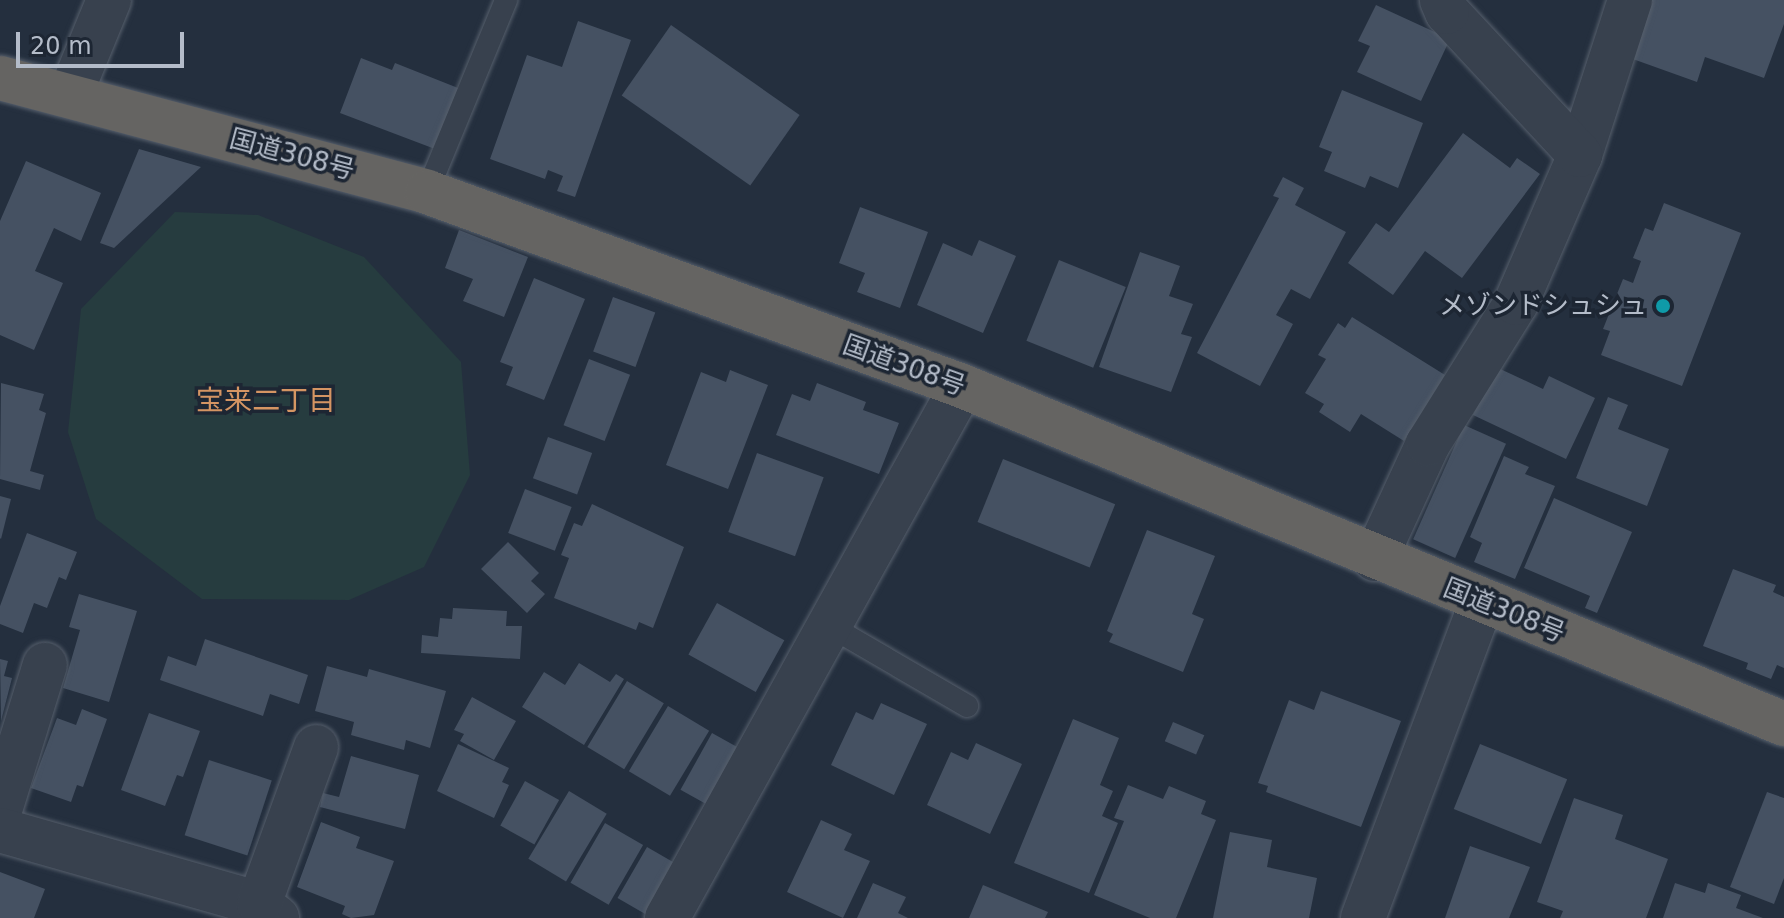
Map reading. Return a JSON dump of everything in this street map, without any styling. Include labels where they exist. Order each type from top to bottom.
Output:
[{"type":"highway","name":"国道308号","points":[[0,78],[427,192],[962,386],[1375,559],[1784,724]]},
{"type":"street","points":[[70,95],[109,0]]},
{"type":"street","points":[[1442,0],[1447,12],[1580,155]]},
{"type":"street","points":[[1375,559],[1428,444],[1516,303],[1580,155],[1630,0]]},
{"type":"street","points":[[667,918],[962,386]]},
{"type":"street","points":[[1363,918],[1482,602]]},
{"type":"street","points":[[0,810],[45,665]]},
{"type":"street","points":[[0,830],[268,911],[316,747]]},
{"type":"lane","points":[[427,192],[506,0]]},
{"type":"lane","points":[[828,625],[967,706]]},
{"type":"green space","points":[[175,212],[258,215],[364,257],[461,362],[470,475],[424,567],[349,600],[202,599],[96,519],[68,432],[81,309]]},
{"type":"building","points":[[1651,0],[1784,0],[1784,24],[1764,78],[1705,57],[1697,82],[1630,58]]},
{"type":"building","points":[[1376,5],[1450,39],[1421,101],[1357,72],[1370,46],[1358,41]]},
{"type":"building","points":[[578,21],[631,40],[575,197],[557,191],[563,176],[548,170],[545,179],[490,159],[527,55],[562,67]]},
{"type":"building","points":[[671,25],[800,115],[750,185],[622,95]]},
{"type":"building","points":[[361,58],[392,70],[395,63],[458,88],[435,149],[340,113]]},
{"type":"building","points":[[1342,90],[1423,123],[1398,188],[1370,176],[1365,188],[1324,171],[1332,152],[1319,147]]},
{"type":"building","points":[[1463,133],[1510,168],[1517,158],[1540,174],[1462,278],[1425,251],[1393,295],[1348,263],[1376,223],[1389,232]]},
{"type":"building","points":[[139,149],[201,167],[114,248],[100,243]]},
{"type":"building","points":[[26,161],[101,193],[81,241],[54,228],[35,271],[63,283],[34,350],[0,335],[0,221]]},
{"type":"building","points":[[1283,177],[1304,188],[1295,205],[1346,232],[1310,299],[1291,289],[1276,315],[1293,324],[1260,386],[1197,353],[1279,198],[1273,196]]},
{"type":"building","name":"メゾンドシュシュ","points":[[1664,203],[1741,233],[1682,386],[1601,355],[1610,331],[1603,329],[1623,279],[1633,283],[1641,261],[1633,258],[1645,228],[1653,231]]},
{"type":"building","points":[[860,207],[928,232],[900,308],[857,292],[865,273],[839,263]]},
{"type":"building","points":[[459,230],[528,257],[504,317],[463,301],[473,279],[445,268]]},
{"type":"building","points":[[979,240],[1016,256],[983,333],[917,305],[943,243],[972,256]]},
{"type":"building","points":[[1140,252],[1180,266],[1169,296],[1193,304],[1181,334],[1192,337],[1171,392],[1099,367]]},
{"type":"building","points":[[1059,260],[1126,287],[1093,368],[1026,341]]},
{"type":"building","points":[[534,278],[585,299],[544,400],[506,385],[513,367],[500,362]]},
{"type":"building","points":[[613,297],[655,312],[635,367],[593,352]]},
{"type":"building","points":[[1352,317],[1445,375],[1404,441],[1361,414],[1350,432],[1319,412],[1324,404],[1305,393],[1326,359],[1318,355],[1338,323],[1345,328]]},
{"type":"building","points":[[589,359],[630,375],[605,441],[564,425]]},
{"type":"building","points":[[1496,367],[1543,389],[1549,376],[1595,398],[1566,459],[1473,415]]},
{"type":"building","points":[[730,370],[768,385],[728,489],[666,465],[701,372],[726,382]]},
{"type":"building","points":[[1,383],[44,394],[39,410],[46,413],[30,471],[44,475],[40,490],[0,479]]},
{"type":"building","points":[[817,383],[866,402],[863,410],[899,423],[879,474],[776,435],[792,394],[810,401]]},
{"type":"building","points":[[1608,397],[1628,405],[1618,429],[1669,449],[1647,506],[1576,478]]},
{"type":"building","points":[[1464,425],[1506,444],[1455,558],[1413,539]]},
{"type":"building","points":[[548,437],[592,453],[577,494],[533,478]]},
{"type":"building","points":[[757,453],[824,477],[795,556],[728,532]]},
{"type":"building","points":[[1504,456],[1529,467],[1525,474],[1555,486],[1515,579],[1474,562],[1482,543],[1470,537]]},
{"type":"building","points":[[1003,459],[1115,504],[1090,567],[978,522]]},
{"type":"building","points":[[525,489],[572,507],[555,551],[508,533]]},
{"type":"building","points":[[0,496],[11,499],[1,539],[0,538]]},
{"type":"building","points":[[1554,498],[1632,532],[1597,613],[1585,608],[1590,596],[1524,568]]},
{"type":"building","points":[[592,504],[684,547],[653,628],[639,622],[636,630],[554,598],[569,558],[561,555],[574,523],[582,526]]},
{"type":"building","points":[[1147,530],[1215,556],[1192,614],[1204,619],[1183,672],[1109,642],[1113,634],[1107,631]]},
{"type":"building","points":[[27,533],[77,552],[66,580],[59,577],[47,608],[34,603],[23,633],[0,624],[0,606]]},
{"type":"building","points":[[508,542],[539,573],[531,581],[545,594],[527,613],[481,569]]},
{"type":"building","points":[[1733,569],[1776,585],[1773,592],[1784,597],[1784,668],[1777,665],[1771,679],[1746,669],[1748,663],[1703,646]]},
{"type":"building","points":[[79,594],[137,611],[109,702],[63,688],[80,630],[69,627]]},
{"type":"building","points":[[717,603],[784,640],[756,692],[688,655]]},
{"type":"building","points":[[453,608],[507,611],[506,626],[522,626],[520,659],[421,653],[422,635],[438,637],[440,618],[452,619]]},
{"type":"building","points":[[205,639],[308,675],[299,704],[270,694],[263,716],[160,680],[168,656],[196,666]]},
{"type":"building","points":[[0,659],[8,661],[4,676],[12,678],[1,721]]},
{"type":"building","points":[[579,663],[610,682],[616,674],[624,679],[584,745],[522,707],[544,672],[565,685]]},
{"type":"building","points":[[327,666],[367,677],[369,669],[446,691],[430,748],[406,740],[404,750],[351,735],[354,722],[315,711]]},
{"type":"building","points":[[627,681],[664,703],[624,769],[587,747]]},
{"type":"building","points":[[1321,691],[1401,721],[1361,827],[1266,792],[1268,786],[1258,783],[1289,700],[1314,710]]},
{"type":"building","points":[[472,697],[516,721],[494,760],[460,741],[464,734],[454,730]]},
{"type":"building","points":[[881,703],[927,724],[894,795],[831,765],[856,712],[873,720]]},
{"type":"building","points":[[668,706],[709,731],[670,796],[629,771]]},
{"type":"building","points":[[82,709],[107,719],[83,787],[77,785],[71,802],[31,788],[57,718],[76,725]]},
{"type":"building","points":[[149,713],[200,731],[183,777],[177,775],[165,806],[121,790]]},
{"type":"building","points":[[1073,719],[1119,738],[1100,785],[1113,791],[1102,816],[1118,823],[1089,893],[1014,863]]},
{"type":"building","points":[[1173,722],[1204,735],[1196,755],[1165,741]]},
{"type":"building","points":[[712,733],[745,751],[714,808],[680,790]]},
{"type":"building","points":[[976,743],[1022,764],[990,834],[927,805],[951,752],[968,760]]},
{"type":"building","points":[[458,744],[509,768],[502,782],[509,785],[494,818],[437,791]]},
{"type":"building","points":[[1480,744],[1567,779],[1541,844],[1454,809]]},
{"type":"building","points":[[351,756],[419,775],[405,829],[320,807],[323,793],[339,797]]},
{"type":"building","points":[[209,760],[272,780],[247,856],[185,835]]},
{"type":"building","points":[[525,781],[559,800],[534,845],[500,826]]},
{"type":"building","points":[[1128,785],[1163,799],[1169,786],[1206,801],[1201,814],[1216,820],[1176,918],[1150,918],[1094,895],[1124,821],[1114,818]]},
{"type":"building","points":[[569,791],[607,814],[566,881],[528,859]]},
{"type":"building","points":[[1767,792],[1784,798],[1784,878],[1774,904],[1730,887]]},
{"type":"building","points":[[1574,798],[1623,815],[1615,839],[1668,859],[1646,918],[1560,918],[1563,911],[1537,902]]},
{"type":"building","points":[[821,820],[852,834],[844,850],[870,861],[843,918],[787,892]]},
{"type":"building","points":[[321,822],[360,837],[356,848],[394,861],[374,915],[351,918],[342,914],[345,906],[297,887]]},
{"type":"building","points":[[605,823],[643,845],[609,905],[570,883]]},
{"type":"building","points":[[1230,832],[1272,840],[1267,867],[1317,878],[1309,918],[1213,918]]},
{"type":"building","points":[[1470,846],[1530,867],[1509,918],[1445,918]]},
{"type":"building","points":[[647,847],[676,864],[647,915],[618,898]]},
{"type":"building","points":[[0,872],[45,889],[34,918],[0,918]]},
{"type":"building","points":[[873,883],[906,897],[898,913],[908,918],[857,918]]},
{"type":"building","points":[[1675,883],[1705,893],[1708,883],[1741,895],[1736,908],[1763,918],[1663,918]]},
{"type":"building","points":[[983,885],[1048,912],[1045,918],[969,918]]},
{"type":"place","name":"メゾンドシュシュ","points":[[1663,306]]},
{"type":"district","name":"宝来二丁目","points":[[266,401]]}]
